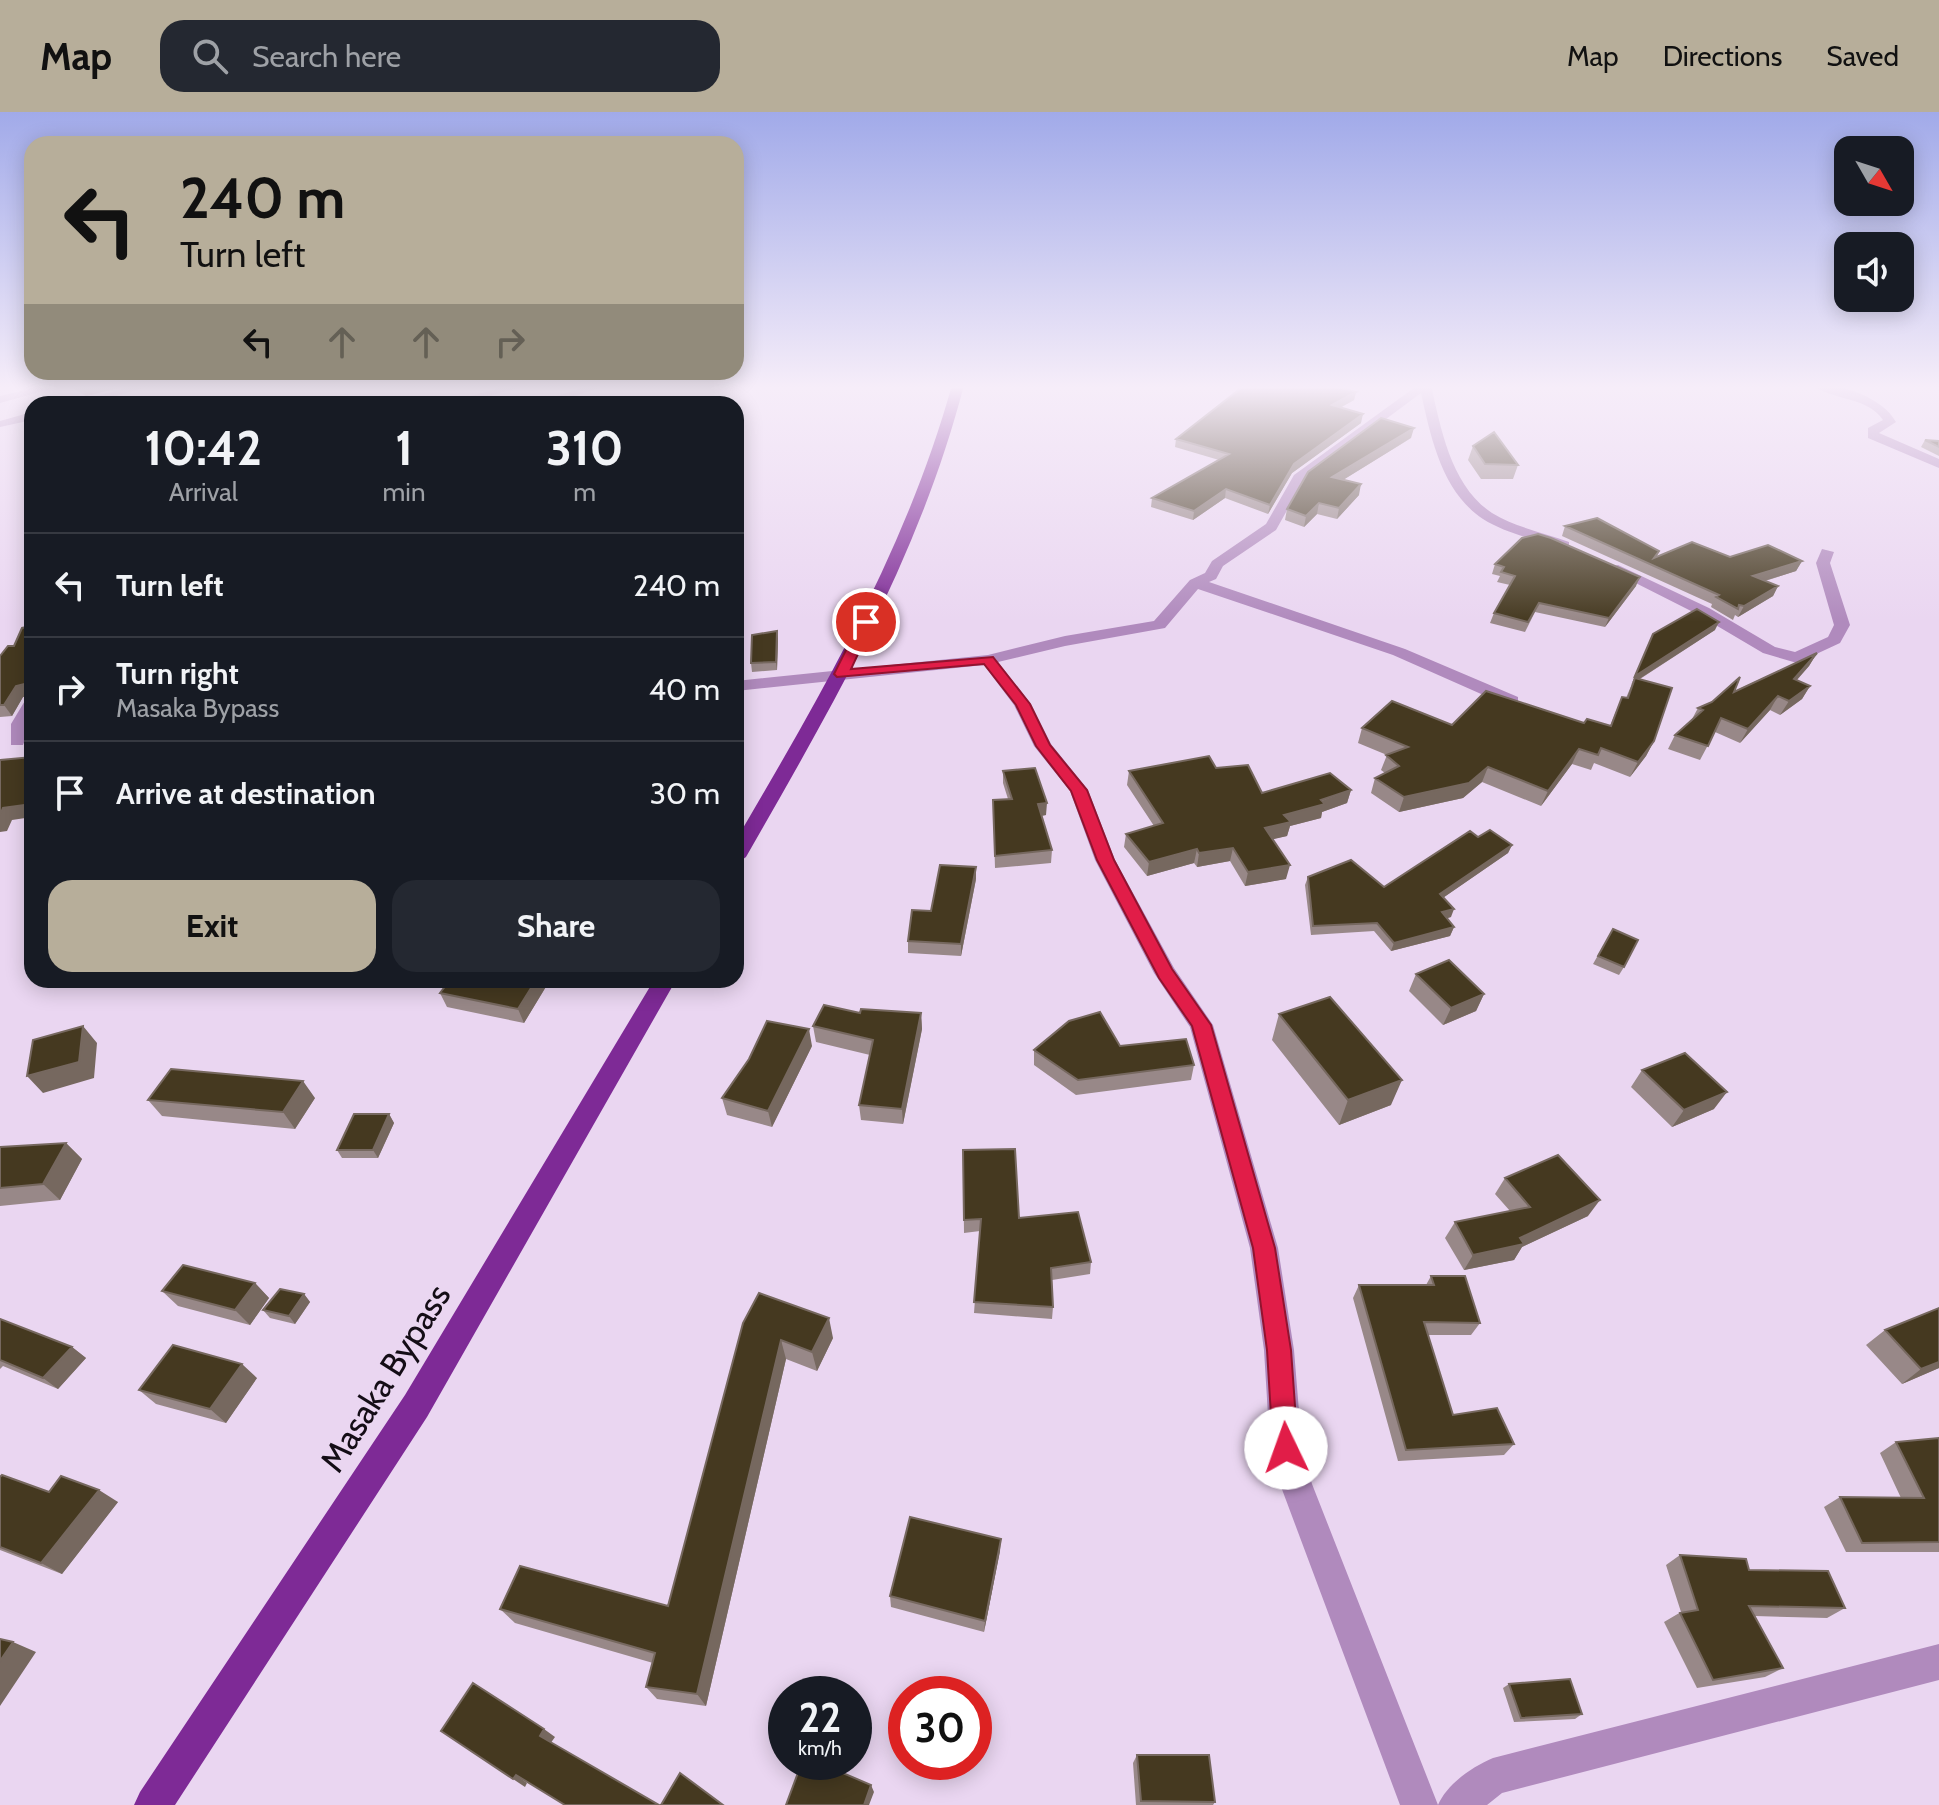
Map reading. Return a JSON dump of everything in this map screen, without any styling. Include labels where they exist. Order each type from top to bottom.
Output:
[{"type":"highway","points":[[744,843],[841,674],[904,544],[936,464]]},
{"type":"highway","name":"Masaka Bypass","points":[[153,1805],[416,1406],[660,988]]},
{"type":"street","points":[[744,685],[988,660],[1065,641],[1159,625],[1195,583],[1211,576],[1217,564],[1271,527],[1299,478],[1318,464]]},
{"type":"street","points":[[1448,464],[1476,507],[1501,522],[1575,550]]},
{"type":"street","points":[[1598,561],[1677,597],[1769,650],[1797,658],[1834,640],[1842,625],[1823,563],[1827,552]]},
{"type":"street","points":[[1195,583],[1402,653],[1469,687],[1529,707]]},
{"type":"street","points":[[988,660],[1022,704],[1043,746],[1079,790],[1105,860],[1165,973],[1201,1025],[1264,1248],[1279,1350],[1286,1448],[1296,1484],[1419,1805]]},
{"type":"street","points":[[16,741],[24,717]]},
{"type":"street","points":[[1457,1805],[1493,1777],[1939,1662]]},
{"type":"building","points":[[1211,464],[1294,464],[1270,505],[1226,489],[1194,511],[1152,498]]},
{"type":"building","points":[[1319,464],[1354,464],[1332,477],[1361,484],[1339,508],[1319,503],[1306,516],[1287,509],[1308,472]]},
{"type":"building","points":[[1597,518],[1659,551],[1654,558],[1692,542],[1730,557],[1768,545],[1802,561],[1753,576],[1778,586],[1744,606],[1739,605],[1738,609],[1716,597],[1719,595],[1565,526]]},
{"type":"building","points":[[1538,534],[1640,577],[1609,618],[1539,603],[1528,622],[1494,613],[1515,576],[1501,572],[1504,567],[1495,564],[1522,538]]},
{"type":"building","points":[[1697,609],[1719,622],[1635,676],[1653,634]]},
{"type":"building","points":[[22,628],[24,684],[16,686],[4,705],[0,705],[0,656],[8,646],[14,646]]},
{"type":"building","points":[[777,631],[776,662],[751,663],[752,635]]},
{"type":"building","points":[[1817,653],[1794,679],[1810,686],[1789,701],[1778,696],[1748,729],[1721,718],[1708,746],[1675,735],[1703,710],[1698,708],[1712,702],[1740,677],[1734,692]]},
{"type":"building","points":[[1635,678],[1672,688],[1654,741],[1638,762],[1601,748],[1598,755],[1579,749],[1548,791],[1488,767],[1469,783],[1404,797],[1375,778],[1399,766],[1386,755],[1408,747],[1362,728],[1392,701],[1452,725],[1486,691],[1584,723],[1587,719],[1611,726],[1622,697],[1628,698]]},
{"type":"building","points":[[1209,756],[1216,768],[1248,765],[1262,793],[1330,773],[1351,790],[1321,800],[1325,804],[1284,815],[1291,822],[1265,828],[1290,865],[1248,872],[1233,848],[1199,853],[1197,849],[1149,862],[1126,834],[1163,823],[1129,771]]},
{"type":"building","points":[[24,758],[24,805],[3,808],[0,815],[0,760]]},
{"type":"building","points":[[1035,768],[1047,803],[1038,804],[1052,850],[995,856],[993,800],[1012,799],[1003,771]]},
{"type":"building","points":[[1490,830],[1512,845],[1440,894],[1454,909],[1442,912],[1454,927],[1394,943],[1377,923],[1313,926],[1308,877],[1351,860],[1384,887],[1470,831],[1478,837]]},
{"type":"building","points":[[940,865],[976,867],[961,944],[908,941],[912,910],[931,911]]},
{"type":"building","points":[[1613,929],[1638,940],[1624,967],[1598,956]]},
{"type":"building","points":[[1449,960],[1484,994],[1451,1008],[1416,974]]},
{"type":"building","points":[[444,988],[531,988],[518,1009],[440,993]]},
{"type":"building","points":[[1330,997],[1402,1080],[1348,1100],[1279,1014]]},
{"type":"building","points":[[824,1005],[860,1013],[861,1009],[921,1013],[902,1109],[859,1105],[873,1040],[813,1026]]},
{"type":"building","points":[[1100,1012],[1120,1046],[1186,1039],[1194,1065],[1078,1080],[1034,1050],[1069,1021]]},
{"type":"building","points":[[767,1021],[809,1029],[768,1111],[722,1098],[749,1059]]},
{"type":"building","points":[[83,1026],[79,1062],[27,1076],[33,1040]]},
{"type":"building","points":[[1685,1053],[1727,1092],[1684,1110],[1642,1070]]},
{"type":"building","points":[[171,1069],[303,1081],[283,1112],[148,1100]]},
{"type":"building","points":[[354,1114],[389,1114],[373,1150],[337,1150]]},
{"type":"building","points":[[66,1143],[43,1184],[0,1188],[0,1147]]},
{"type":"building","points":[[1015,1149],[1019,1218],[1078,1212],[1091,1262],[1051,1268],[1053,1307],[974,1302],[981,1219],[964,1220],[963,1150]]},
{"type":"building","points":[[1558,1155],[1600,1200],[1520,1238],[1524,1244],[1473,1255],[1455,1222],[1530,1207],[1505,1178]]},
{"type":"building","points":[[183,1265],[255,1283],[235,1310],[162,1291]]},
{"type":"building","points":[[1431,1276],[1465,1276],[1480,1323],[1424,1322],[1453,1415],[1497,1408],[1514,1444],[1406,1450],[1359,1285],[1434,1285]]},
{"type":"building","points":[[280,1289],[304,1294],[289,1316],[263,1310]]},
{"type":"building","points":[[759,1293],[829,1318],[812,1352],[781,1340],[697,1694],[646,1687],[655,1653],[500,1609],[520,1566],[668,1606],[743,1323]]},
{"type":"building","points":[[1939,1308],[1939,1362],[1921,1369],[1885,1330]]},
{"type":"building","points":[[0,1319],[72,1347],[43,1378],[0,1360]]},
{"type":"building","points":[[173,1345],[242,1364],[210,1409],[139,1390]]},
{"type":"building","points":[[1939,1438],[1939,1542],[1862,1543],[1840,1497],[1924,1498],[1896,1442]]},
{"type":"building","points":[[2,1475],[49,1492],[61,1476],[99,1490],[41,1563],[0,1547]]},
{"type":"building","points":[[910,1517],[1001,1539],[985,1621],[890,1596]]},
{"type":"building","points":[[1680,1555],[1746,1559],[1749,1570],[1828,1571],[1845,1608],[1749,1606],[1783,1668],[1713,1680],[1680,1613],[1698,1610]]},
{"type":"building","points":[[0,1639],[13,1642],[0,1661]]},
{"type":"building","points":[[1570,1679],[1582,1714],[1521,1718],[1509,1684]]},
{"type":"building","points":[[473,1683],[544,1729],[540,1736],[659,1805],[565,1805],[516,1775],[513,1779],[441,1731]]},
{"type":"building","points":[[1137,1755],[1209,1755],[1215,1802],[1141,1801]]},
{"type":"building","points":[[680,1773],[723,1805],[661,1805]]},
{"type":"building","points":[[795,1780],[859,1780],[871,1785],[864,1805],[786,1805]]},
{"type":"route","points":[[866,622],[841,674],[988,660],[1022,704],[1051,758],[1079,790],[1105,860],[1165,973],[1193,1008],[1201,1025],[1264,1248],[1279,1350],[1286,1448]]}]
